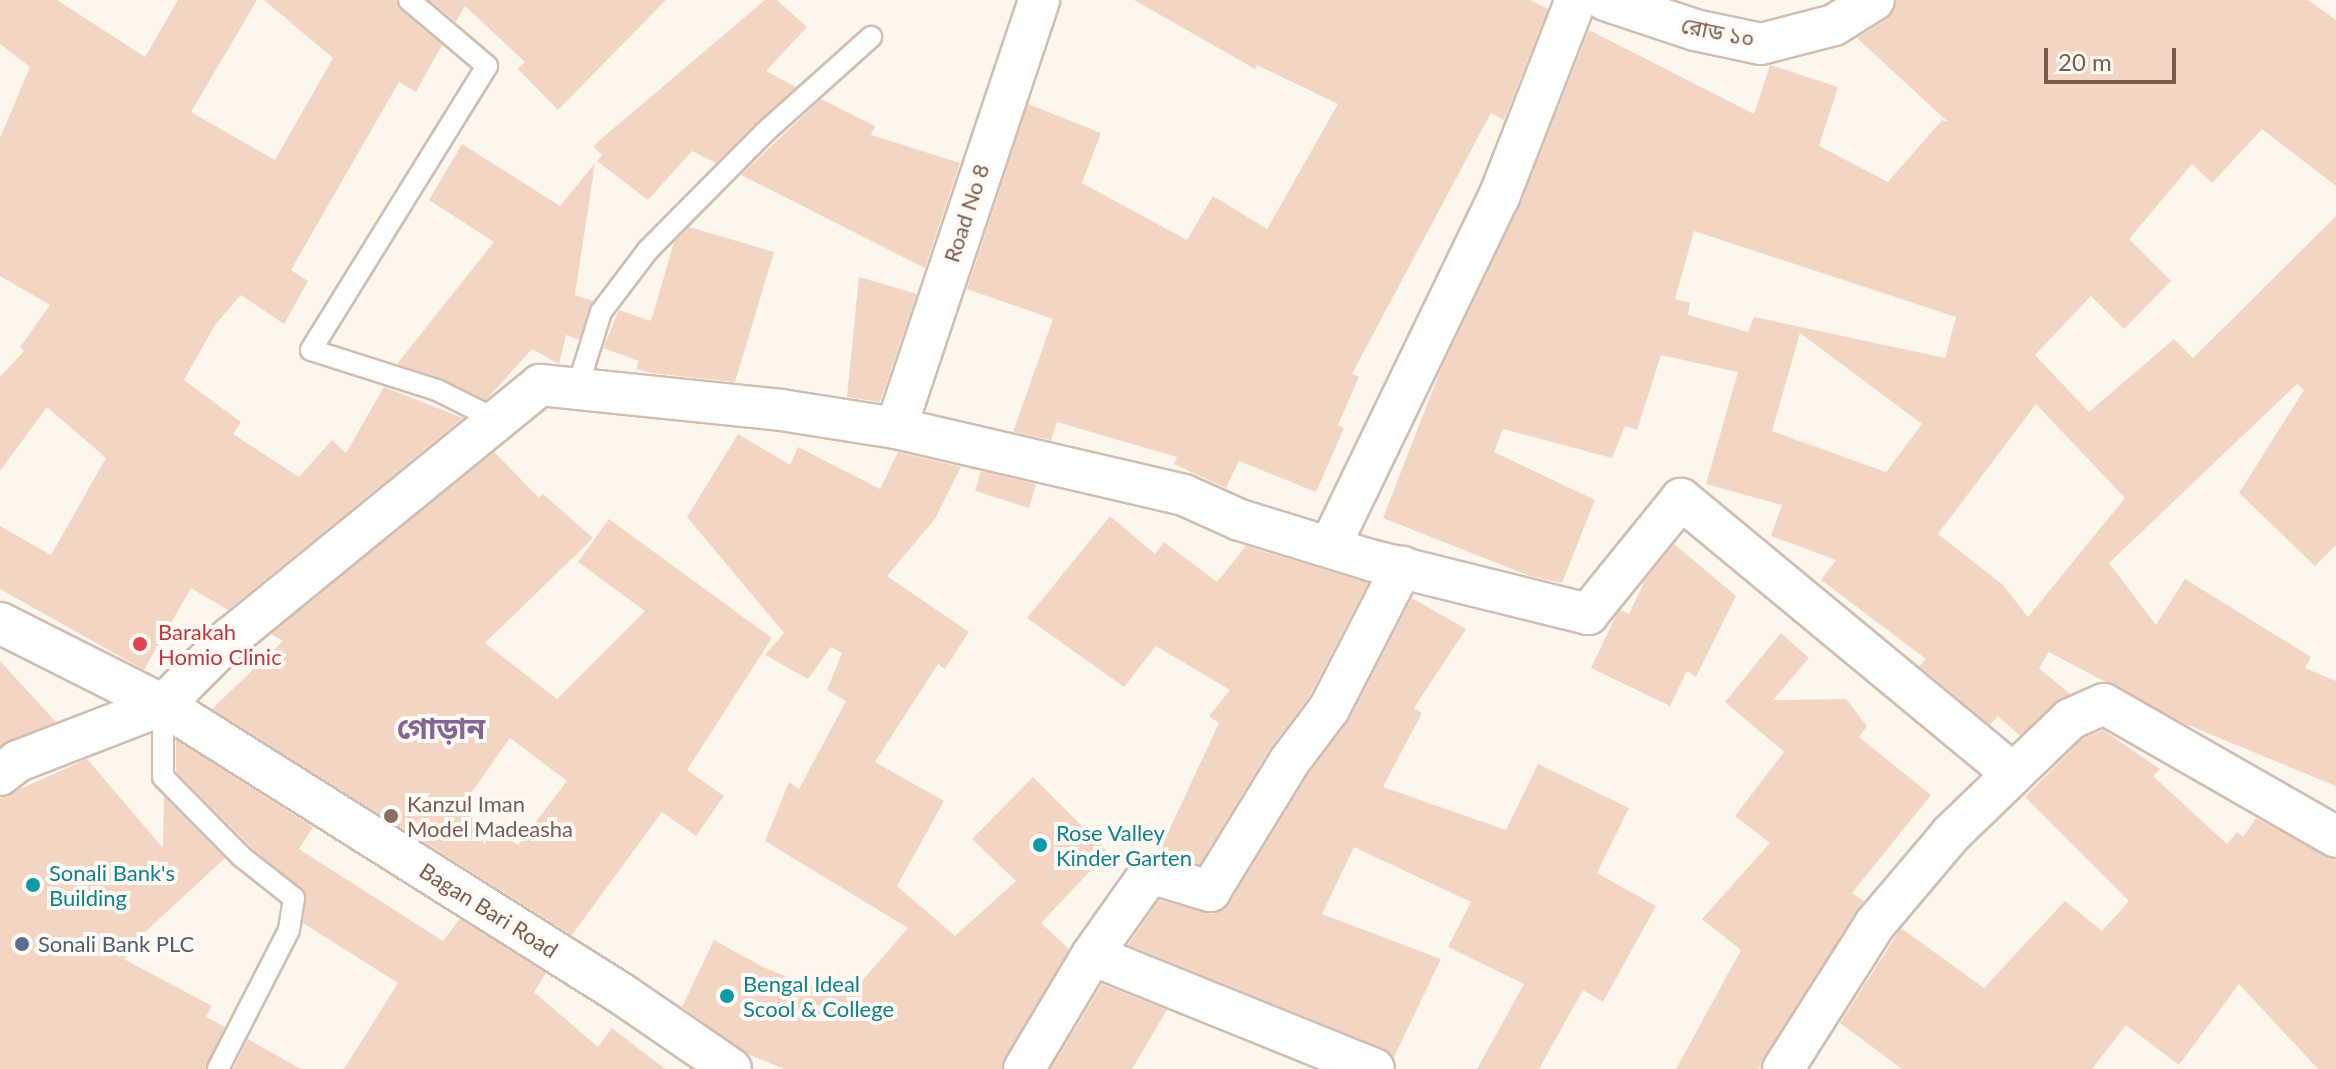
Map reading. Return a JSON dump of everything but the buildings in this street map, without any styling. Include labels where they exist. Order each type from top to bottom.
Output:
[{"type":"street","name":"Road No 8","points":[[896,428],[1039,0]]},
{"type":"street","points":[[1331,544],[1499,197],[1576,0]]},
{"type":"street","name":"রোড ১০","points":[[1605,0],[1695,30],[1761,44],[1834,25],[1874,0]]},
{"type":"street","points":[[0,775],[18,761],[163,705],[230,638],[540,385],[781,410],[896,428],[1184,495],[1240,520],[1402,567],[1588,614],[1681,499],[2013,774]]},
{"type":"street","points":[[1024,1069],[1092,955],[1150,873],[1210,891],[1289,762],[1329,709],[1402,567]]},
{"type":"street","name":"Bagan Bari Road","points":[[0,623],[163,705],[622,994],[731,1069]]},
{"type":"street","points":[[1783,1069],[1875,924],[1951,834],[2070,719],[2104,704],[2336,837]]},
{"type":"street","points":[[1092,955],[1374,1069]]},
{"type":"lane","points":[[409,0],[487,66],[311,350],[437,390],[497,420]]},
{"type":"lane","points":[[577,389],[601,312],[648,250],[764,133],[871,37]]},
{"type":"lane","points":[[163,705],[163,777],[242,857],[294,898],[289,930],[218,1069]]},
{"type":"place","name":"Barakah Homio Clinic","points":[[140,644]]},
{"type":"place","name":"Kanzul Iman Model Madeasha","points":[[391,816]]},
{"type":"place","name":"Rose Valley Kinder Garten","points":[[1040,845]]},
{"type":"place","name":"Sonali Bank's Building","points":[[33,885]]},
{"type":"place","name":"Sonali Bank PLC","points":[[22,944]]},
{"type":"place","name":"Bengal Ideal Scool & College","points":[[727,996]]},
{"type":"district","name":"গোড়ান","points":[[441,727]]}]
